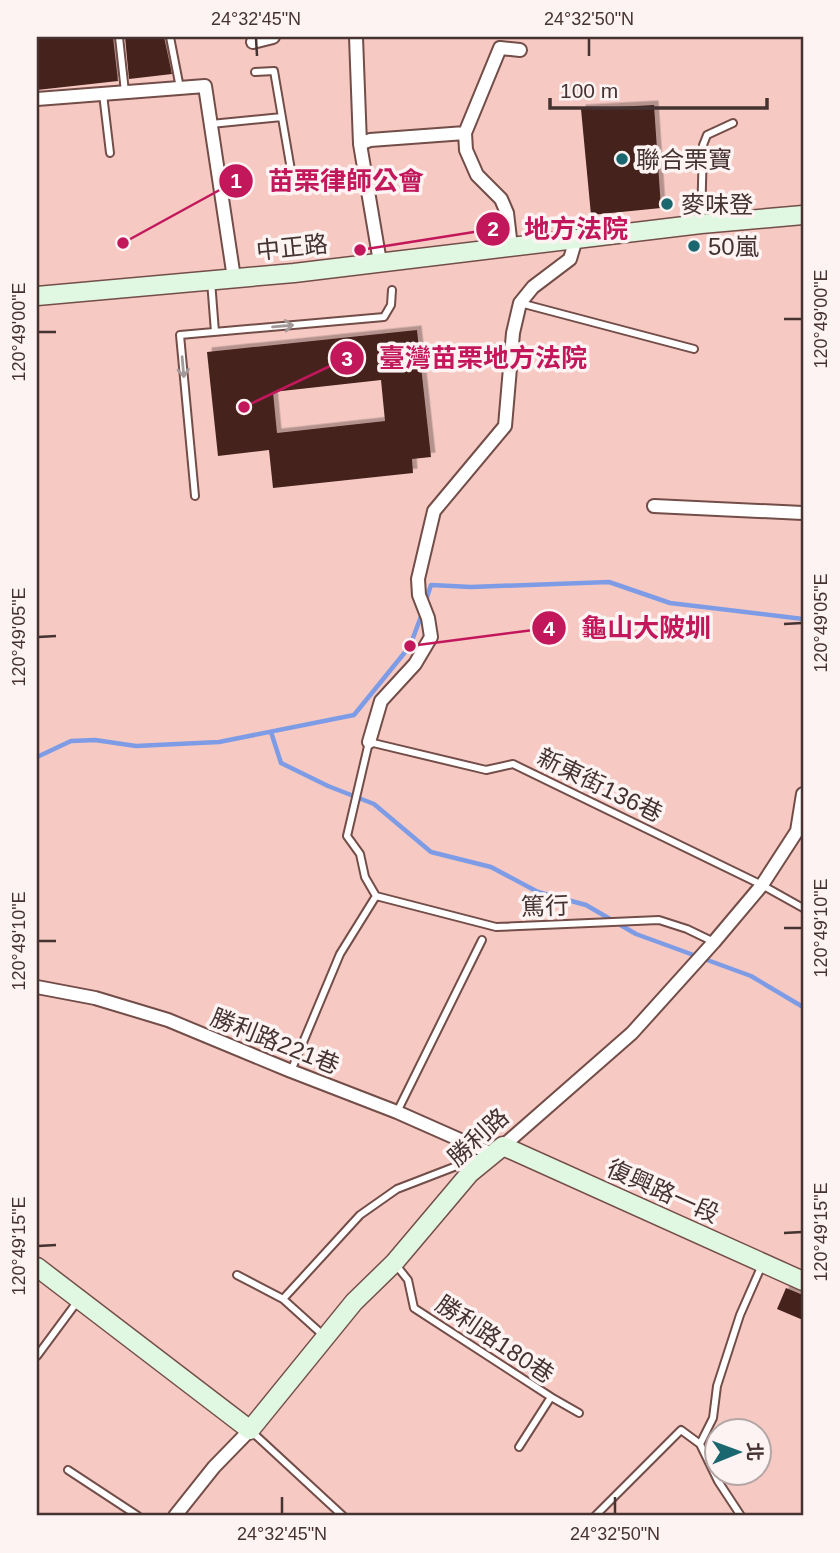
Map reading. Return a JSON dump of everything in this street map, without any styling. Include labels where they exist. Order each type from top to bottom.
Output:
[{"type":"street","points":[[253,42],[273,37]]},
{"type":"street","points":[[356,37],[359,144],[380,262]]},
{"type":"street","points":[[511,247],[507,213],[501,199],[477,175],[466,150],[465,133],[500,48],[520,50]]},
{"type":"street","points":[[37,99],[205,86],[234,278]]},
{"type":"street","points":[[359,144],[369,140],[465,133]]},
{"type":"street","name":"中正路","points":[[37,296],[234,278],[803,215]]},
{"type":"street","points":[[369,742],[382,701],[415,664],[431,637],[418,579],[435,511],[505,426],[513,333],[520,303],[533,287],[570,258],[576,239]]},
{"type":"street","points":[[654,506],[803,513]]},
{"type":"street","name":"勝利路","points":[[175,1516],[214,1467],[250,1430],[354,1302],[394,1263],[470,1173],[632,1033],[714,942],[762,885],[797,831],[803,794]]},
{"type":"street","name":"勝利路221巷","points":[[37,987],[95,998],[167,1020],[497,1150]]},
{"type":"street","name":"復興路一段","points":[[497,1150],[803,1281]]},
{"type":"street","points":[[37,1267],[250,1430]]},
{"type":"lane","points":[[119,37],[125,92]]},
{"type":"lane","points":[[170,37],[180,88]]},
{"type":"lane","points":[[255,72],[274,71],[291,170]]},
{"type":"lane","points":[[103,94],[110,153]]},
{"type":"lane","points":[[211,124],[282,117]]},
{"type":"lane","points":[[701,225],[703,145],[707,135],[733,123]]},
{"type":"lane","points":[[211,280],[215,332]]},
{"type":"lane","points":[[195,496],[180,335],[384,317],[391,306],[392,290]]},
{"type":"lane","points":[[520,303],[694,349]]},
{"type":"lane","points":[[291,1071],[340,954],[376,896],[365,877],[360,854],[347,835],[369,742]]},
{"type":"lane","name":"新東街136巷","points":[[369,742],[486,770],[513,764],[762,885],[803,908]]},
{"type":"lane","name":"篤行","points":[[376,896],[496,927],[659,920],[714,942]]},
{"type":"lane","points":[[397,1112],[482,940]]},
{"type":"lane","points":[[283,1300],[360,1215],[397,1189],[497,1150]]},
{"type":"lane","name":"勝利路180巷","points":[[394,1263],[408,1280],[414,1308],[551,1397],[519,1447]]},
{"type":"lane","points":[[700,1444],[713,1418],[717,1386],[740,1315],[762,1263]]},
{"type":"lane","points":[[237,1275],[283,1300],[326,1337]]},
{"type":"lane","points":[[37,1356],[78,1300]]},
{"type":"lane","points":[[551,1397],[579,1413]]},
{"type":"lane","points":[[250,1430],[264,1440],[343,1516]]},
{"type":"lane","points":[[595,1516],[681,1430],[700,1444],[718,1481],[741,1516]]},
{"type":"lane","points":[[68,1470],[138,1516]]},
{"type":"building","points":[[37,37],[113,37],[118,81],[37,90]]},
{"type":"building","points":[[125,37],[164,37],[172,74],[129,79]]},
{"type":"building","name":"聯合栗寶","points":[[654,105],[661,208],[591,215],[581,109]]},
{"type":"building","points":[[417,330],[431,457],[412,459],[413,473],[273,488],[269,450],[218,456],[207,352]],"holes":[[[381,380],[385,421],[277,433],[273,392]]]},
{"type":"building","points":[[786,1288],[803,1295],[803,1320],[777,1309]]},
{"type":"waterway","points":[[425,603],[431,585],[471,587],[609,582],[670,603],[803,619]]},
{"type":"waterway","points":[[37,757],[71,741],[95,740],[136,746],[219,742],[354,715],[410,646],[423,611]]},
{"type":"waterway","points":[[271,732],[281,763],[374,804],[431,852],[491,867],[538,892],[586,905],[636,934],[751,976],[803,1007]]},
{"type":"place","name":"聯合栗寶","points":[[622,159]]},
{"type":"place","name":"麥味登","points":[[667,204]]},
{"type":"place","name":"苗栗律師公會","points":[[123,243]]},
{"type":"place","name":"50嵐","points":[[694,246]]},
{"type":"place","name":"地方法院","points":[[360,250]]},
{"type":"place","name":"臺灣苗栗地方法院","points":[[244,407]]},
{"type":"place","name":"龜山大陂圳","points":[[410,646]]}]
